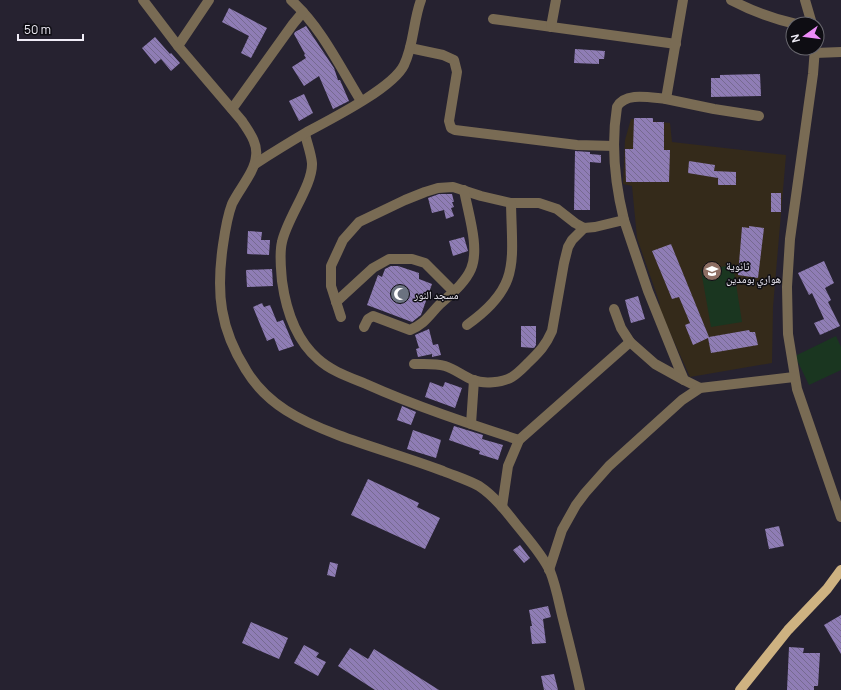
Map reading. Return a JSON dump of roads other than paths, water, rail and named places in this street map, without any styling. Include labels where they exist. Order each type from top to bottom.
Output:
[{"type":"main road","points":[[740,690],[784,635],[827,589],[841,570]]},
{"type":"street","points":[[142,0],[178,46],[242,121],[257,150],[255,164],[233,203],[228,217],[220,284],[220,304],[226,331],[246,371],[261,391],[284,411],[331,432],[370,447],[410,459],[467,481],[487,492],[502,507],[540,555],[549,570],[555,587],[580,690]]},
{"type":"street","points":[[178,46],[193,26],[209,0]]},
{"type":"street","points":[[291,0],[303,12],[316,29],[362,101]]},
{"type":"street","points":[[255,164],[362,101],[388,83],[401,71],[410,48],[421,0]]},
{"type":"street","points":[[551,27],[556,0]]},
{"type":"street","points":[[666,99],[683,0]]},
{"type":"street","points":[[731,0],[766,16],[785,21]]},
{"type":"street","points":[[805,0],[810,16]]},
{"type":"street","points":[[232,109],[303,12]]},
{"type":"street","points":[[493,19],[676,44]]},
{"type":"street","points":[[410,48],[443,55],[454,60],[457,72],[449,121],[451,128],[455,130],[577,145],[614,146]]},
{"type":"street","points":[[825,51],[841,52]]},
{"type":"street","points":[[815,56],[814,74],[795,198],[790,246],[787,287],[789,340],[794,377],[800,400],[841,517]]},
{"type":"street","points":[[684,380],[648,291],[624,220],[617,182],[614,146],[616,115],[619,103],[628,98],[635,97],[666,99],[714,109],[759,116]]},
{"type":"street","points":[[305,134],[312,164],[311,172],[303,194],[287,226],[282,242],[281,263],[285,299],[289,316],[301,339],[318,359],[340,373],[412,403],[519,440]]},
{"type":"street","points":[[341,317],[331,286],[331,266],[343,240],[358,222],[424,192],[453,187],[481,196],[511,203],[540,203],[549,205],[584,228],[624,220]]},
{"type":"street","points":[[364,327],[368,318],[373,316],[410,330],[421,326],[433,311],[467,277],[474,258],[474,244],[464,190]]},
{"type":"street","points":[[467,325],[491,305],[505,286],[513,256],[511,203]]},
{"type":"street","points":[[414,364],[443,366],[460,372],[474,380],[486,382],[502,381],[512,378],[545,346],[552,331],[568,246],[576,235],[584,228]]},
{"type":"street","points":[[336,302],[373,268],[389,259],[412,259],[424,263],[454,291]]},
{"type":"street","points":[[614,309],[630,342],[655,364],[700,388]]},
{"type":"street","points":[[502,507],[508,466],[519,440],[630,342]]},
{"type":"street","points":[[549,570],[562,530],[576,505],[585,493],[609,466],[672,408],[700,388],[794,377]]},
{"type":"street","points":[[471,424],[474,380]]},
{"type":"place","name":"ثانوية هواري بومدين","points":[[712,271]]},
{"type":"place","name":"مسجد النور","points":[[400,294]]}]
